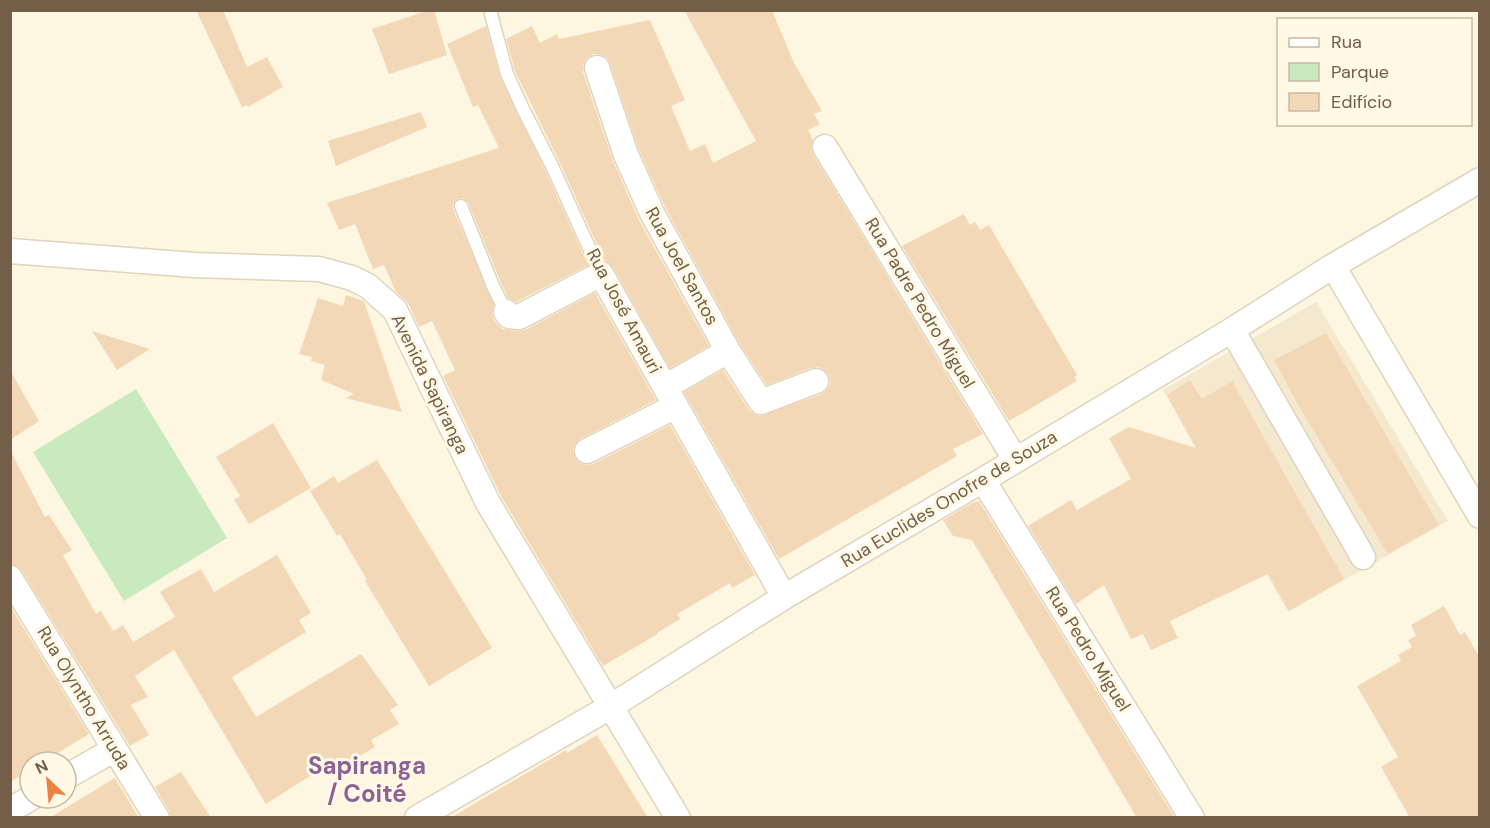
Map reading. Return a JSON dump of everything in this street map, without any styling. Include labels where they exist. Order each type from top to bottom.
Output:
[{"type":"street","name":"Rua Joel Santos","points":[[597,68],[626,155],[652,213],[728,351],[761,402],[816,381]]},
{"type":"street","name":"Rua Padre Pedro Miguel","points":[[825,147],[1015,459]]},
{"type":"street","name":"Rua Euclides Onofre de Souza","points":[[417,818],[610,707],[784,597],[983,480],[1479,180]]},
{"type":"street","name":"Avenida Sapiranga","points":[[10,251],[195,265],[319,269],[352,278],[368,286],[395,310],[488,503],[678,818]]},
{"type":"street","points":[[1334,266],[1479,516]]},
{"type":"street","points":[[506,312],[509,316],[519,317],[601,273]]},
{"type":"street","name":"Rua José Amauri","points":[[601,273],[784,597]]},
{"type":"street","points":[[1232,330],[1363,557]]},
{"type":"street","points":[[587,451],[671,396],[728,351]]},
{"type":"street","name":"Rua Pedro Miguel","points":[[983,480],[1192,818]]},
{"type":"street","name":"Rua Olyntho Arruda","points":[[10,578],[157,818]]},
{"type":"street","points":[[78,770],[115,749]]},
{"type":"lane","name":"Rua José Amauri","points":[[491,14],[507,74],[554,168],[601,273]]},
{"type":"lane","points":[[461,206],[493,286],[506,312]]},
{"type":"shaded area","points":[[1316,302],[1448,521],[1288,612],[1163,390]]},
{"type":"green space","points":[[136,389],[227,538],[124,601],[33,452]]},
{"type":"building","points":[[196,10],[223,10],[247,67],[267,57],[283,87],[248,107],[247,105],[242,107]]},
{"type":"building","points":[[434,10],[447,55],[389,74],[372,29]]},
{"type":"building","points":[[684,10],[772,10],[794,63],[822,111],[814,114],[820,124],[808,130],[813,140],[811,147],[813,154],[983,434],[953,449],[957,456],[779,559],[684,392],[723,370],[749,410],[760,416],[822,394],[830,384],[829,375],[819,367],[811,368],[767,385],[740,344],[665,207],[639,150],[610,63],[600,54],[593,54],[586,59],[583,72],[613,161],[639,220],[709,346],[670,368],[613,267],[604,260],[515,71],[506,39],[532,26],[540,43],[557,34],[559,39],[650,20],[685,100],[671,106],[690,151],[705,144],[713,163],[756,141]]},
{"type":"building","points":[[486,26],[500,77],[588,265],[516,302],[508,298],[468,202],[463,198],[457,199],[453,204],[453,209],[494,305],[492,313],[494,320],[502,329],[525,330],[595,293],[656,400],[580,439],[573,450],[575,458],[586,465],[593,464],[670,425],[755,575],[732,588],[730,583],[677,614],[680,619],[603,666],[501,496],[443,376],[455,370],[432,321],[419,327],[408,303],[396,292],[384,265],[373,269],[355,224],[339,230],[327,203],[499,148],[478,105],[473,107],[447,44]]},
{"type":"building","points":[[421,112],[427,127],[336,166],[328,141]]},
{"type":"building","points":[[964,214],[970,225],[975,222],[980,230],[989,225],[1077,375],[1074,377],[1077,381],[1009,421],[902,246]]},
{"type":"building","points":[[346,295],[364,301],[402,412],[345,398],[354,394],[321,380],[325,365],[311,361],[312,357],[299,354],[318,298],[343,306]]},
{"type":"building","points":[[92,331],[150,349],[117,370]]},
{"type":"building","points":[[1326,333],[1439,525],[1388,554],[1300,408],[1274,360]]},
{"type":"building","points":[[10,370],[39,421],[10,440]]},
{"type":"building","points":[[1190,380],[1202,399],[1232,381],[1344,579],[1289,611],[1268,574],[1170,621],[1178,638],[1151,650],[1143,634],[1131,639],[1104,585],[1076,604],[1028,526],[1071,500],[1077,510],[1131,479],[1109,438],[1129,427],[1196,448],[1167,395]]},
{"type":"building","points":[[273,423],[311,488],[249,524],[234,500],[240,496],[216,457]]},
{"type":"building","points":[[10,450],[45,517],[49,515],[72,550],[63,555],[96,614],[101,611],[113,631],[123,625],[133,642],[175,617],[160,592],[201,569],[214,592],[277,555],[311,613],[299,620],[306,632],[232,677],[256,717],[361,654],[398,705],[390,710],[399,724],[371,740],[375,747],[331,773],[326,766],[266,804],[174,650],[135,676],[148,697],[131,705],[149,735],[130,746],[22,571],[10,564]]},
{"type":"building","points":[[377,460],[492,648],[429,686],[365,581],[367,580],[340,534],[337,536],[310,491],[334,476],[338,483]]},
{"type":"building","points":[[979,501],[1175,818],[1137,818],[972,540],[953,536],[943,520]]},
{"type":"building","points":[[10,606],[89,734],[63,750],[18,750],[18,777],[10,782]]},
{"type":"building","points":[[1444,606],[1460,635],[1465,632],[1479,656],[1479,818],[1410,818],[1381,767],[1398,757],[1357,686],[1401,661],[1398,655],[1412,647],[1408,640],[1416,636],[1411,625]]},
{"type":"building","points":[[597,735],[648,818],[450,818],[566,750],[567,753]]},
{"type":"building","points":[[181,772],[211,818],[171,818],[155,787]]},
{"type":"building","points":[[115,778],[139,818],[49,818],[62,810],[78,810],[78,800]]},
{"type":"district","name":"Sapiranga / Coité","points":[[367,780]]}]
